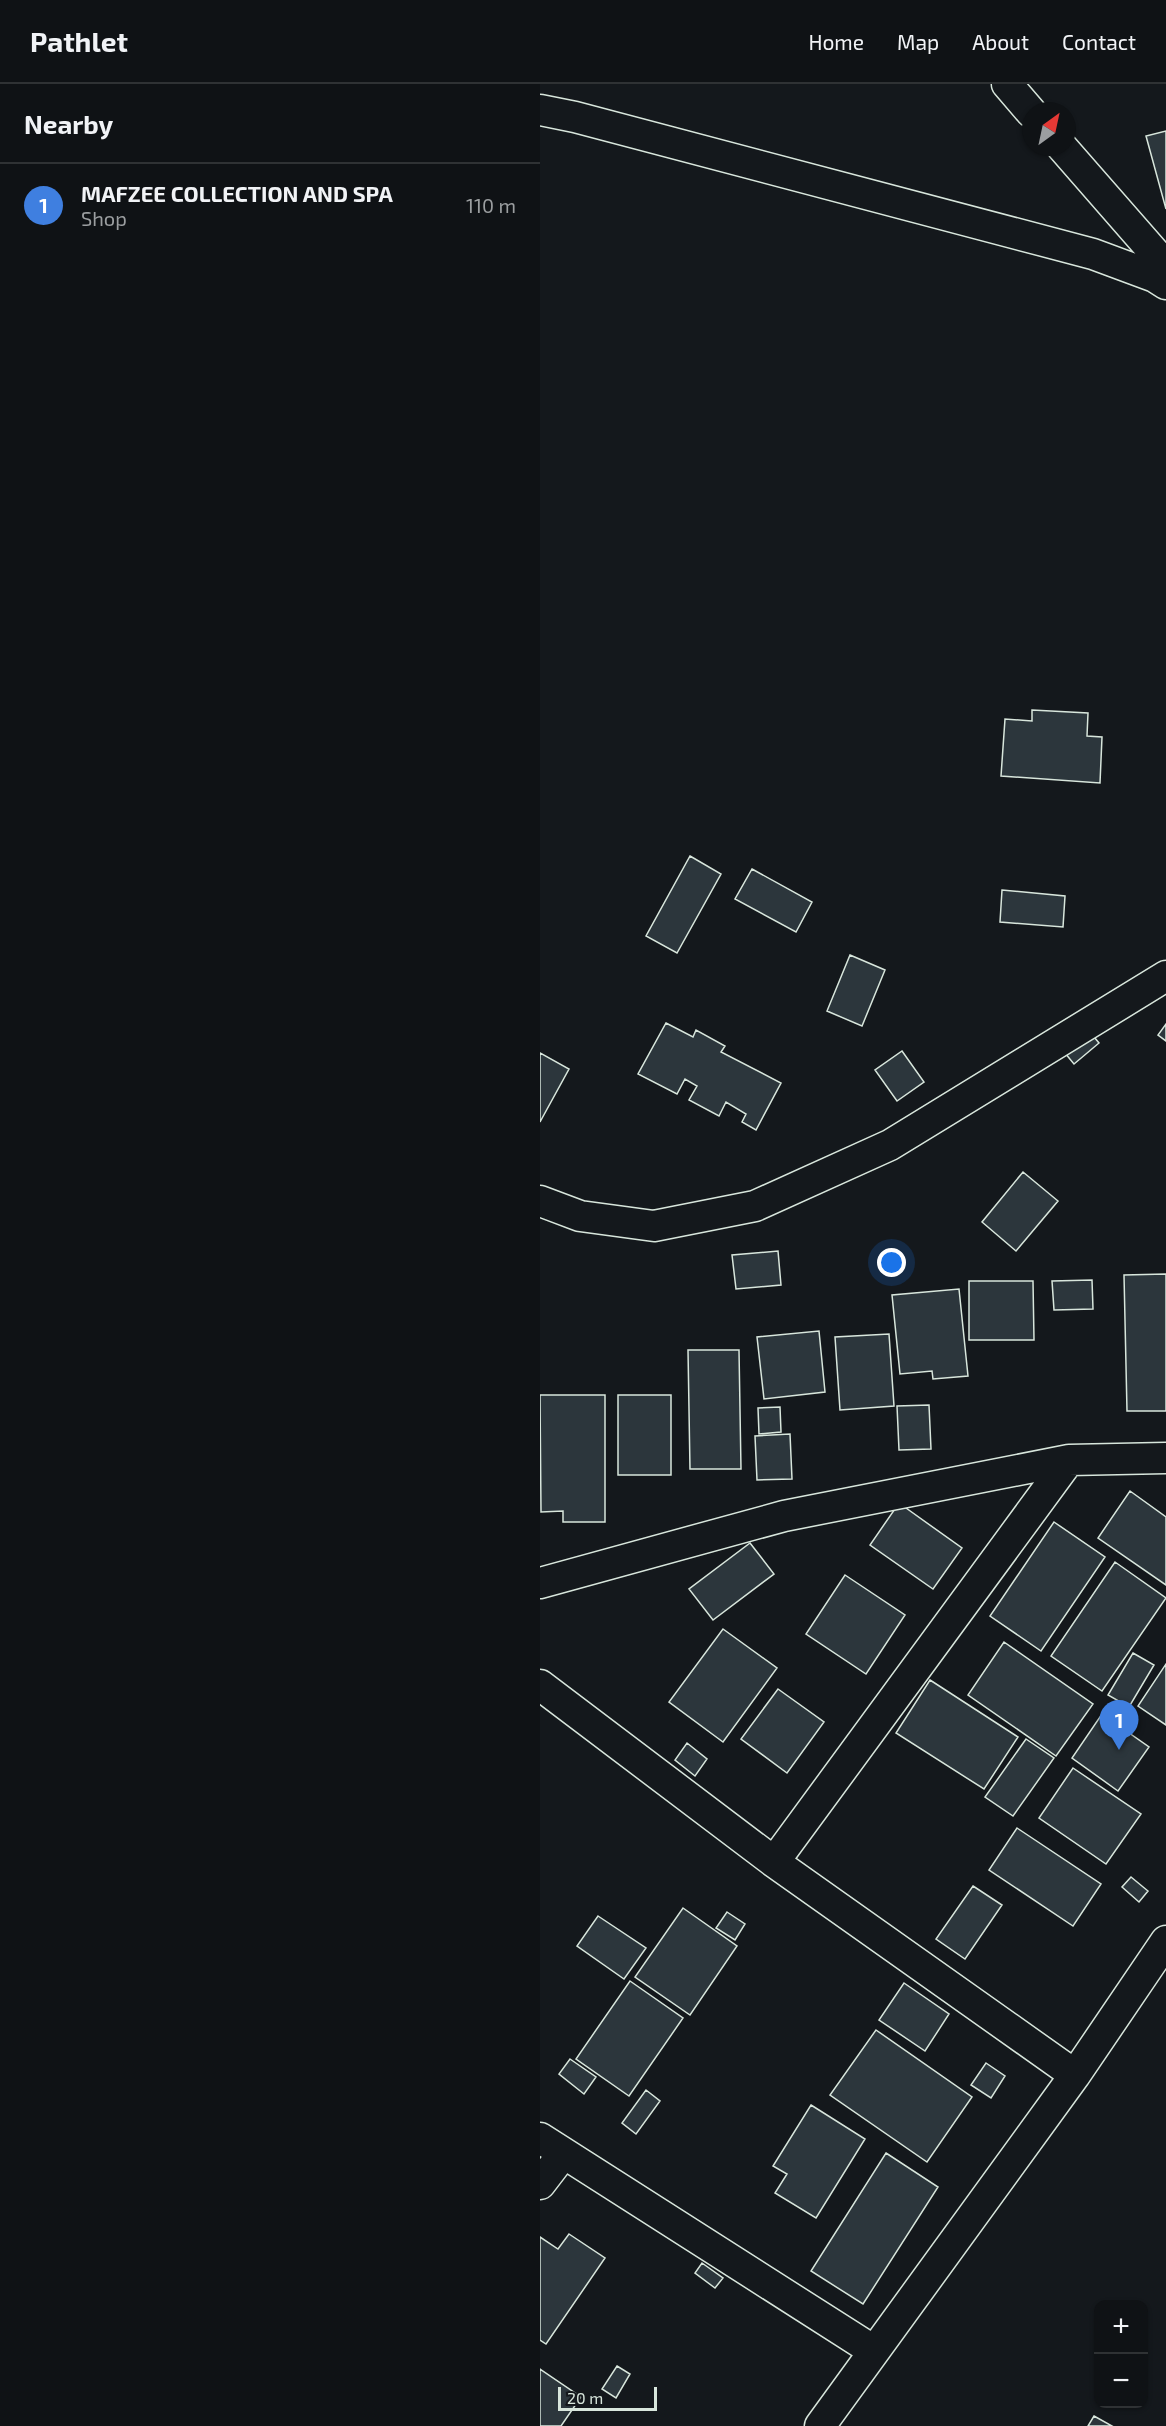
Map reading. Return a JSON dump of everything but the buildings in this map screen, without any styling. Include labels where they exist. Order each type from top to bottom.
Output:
[{"type":"street","points":[[1007,84],[1022,102]]},
{"type":"street","points":[[540,110],[576,117],[1093,254],[1155,277],[1166,284]]},
{"type":"street","points":[[1070,156],[1166,266]]},
{"type":"street","points":[[540,1201],[580,1216],[654,1226],[755,1206],[890,1145],[1166,976]]},
{"type":"street","points":[[540,1583],[784,1516],[1069,1460],[1166,1458]]},
{"type":"street","points":[[774,1862],[1069,1460]]},
{"type":"street","points":[[540,1685],[774,1862],[1075,2075]]},
{"type":"street","points":[[820,2426],[1075,2075],[1166,1941]]},
{"type":"street","points":[[540,2184],[551,2146],[874,2351]]},
{"type":"place","name":"MAFZEE COLLECTION AND SPA","points":[[1119,1750]]}]
